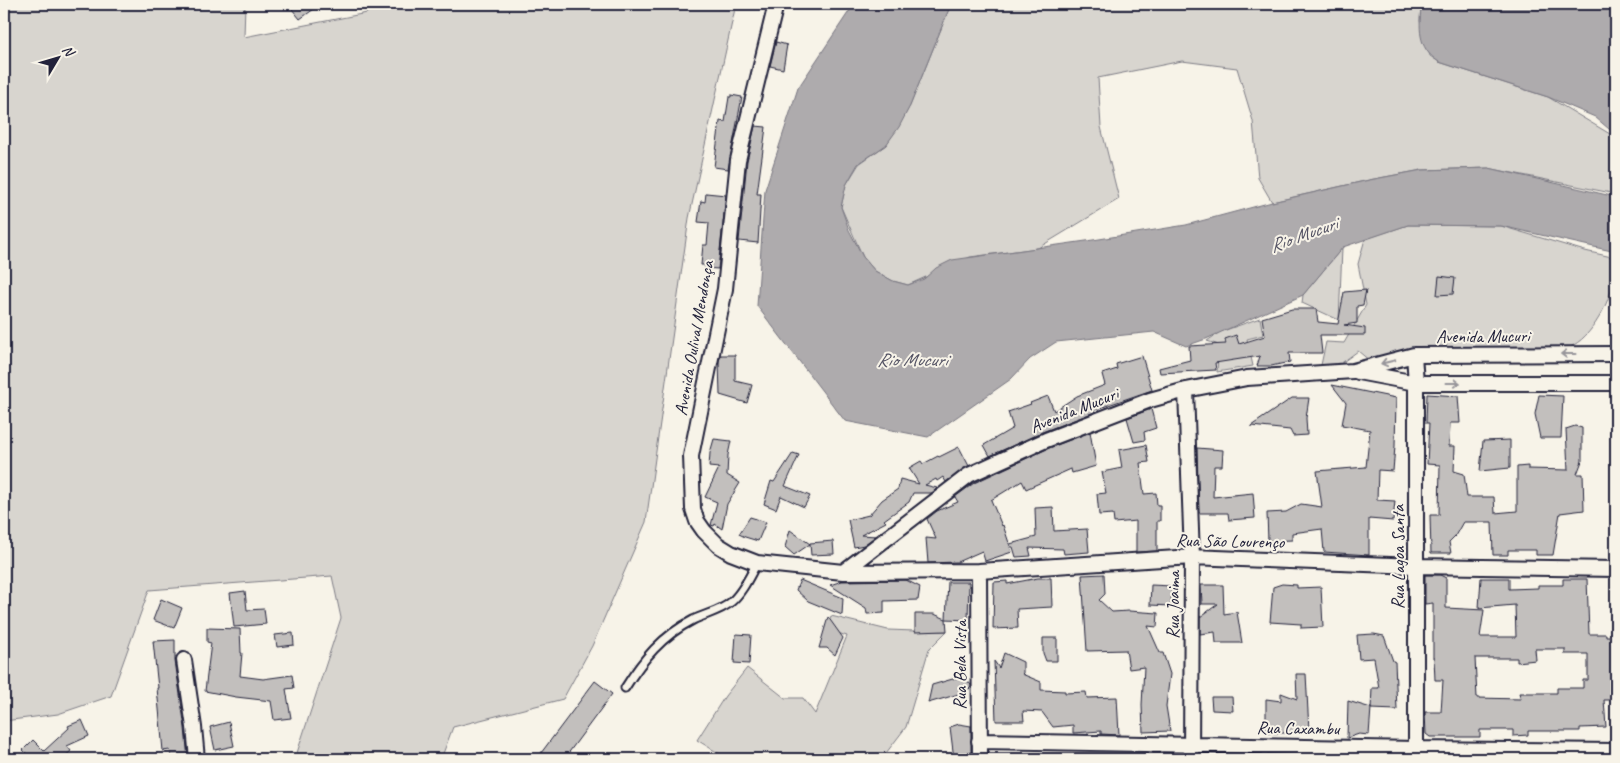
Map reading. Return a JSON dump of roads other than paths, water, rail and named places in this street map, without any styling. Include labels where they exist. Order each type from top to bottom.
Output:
[{"type":"street","name":"Avenida Oulival Mendonça","points":[[776,4],[738,160],[725,289],[691,456],[693,509],[697,521],[710,539],[731,553],[757,562],[843,572]]},
{"type":"street","name":"Avenida Mucuri","points":[[843,572],[969,475],[1046,440],[1150,400],[1186,390],[1246,378],[1353,371],[1414,355],[1616,354]]},
{"type":"street","name":"Rua Lagoa Santa","points":[[1414,355],[1416,383],[1416,754]]},
{"type":"street","name":"Avenida Mucuri","points":[[1353,371],[1416,383],[1616,383]]},
{"type":"street","name":"Rua Joaima","points":[[1186,390],[1192,557],[1191,759]]},
{"type":"street","name":"Rua São Lourenço","points":[[843,572],[979,571],[1192,557],[1416,566],[1616,569]]},
{"type":"street","name":"Rua Bela Vista","points":[[979,571],[980,759]]},
{"type":"street","points":[[184,660],[197,759]]},
{"type":"street","name":"Rua Caxambu","points":[[979,741],[1192,744],[1416,754],[1616,751]]},
{"type":"lane","points":[[625,688],[638,667],[660,642],[688,622],[720,609],[731,602],[738,595],[757,562]]},
{"type":"water","name":"Rio Mucuri","points":[[854,4],[951,4],[910,106],[899,127],[886,145],[858,164],[846,185],[841,207],[849,230],[863,257],[875,271],[893,281],[908,285],[924,279],[936,268],[952,260],[1186,225],[1272,202],[1422,170],[1489,168],[1616,197],[1616,252],[1501,226],[1408,225],[1343,247],[1303,295],[1206,339],[1186,346],[1154,332],[1056,342],[1030,359],[1011,379],[928,437],[845,421],[757,306],[765,190],[798,88]]},
{"type":"water","points":[[1421,4],[1616,4],[1616,135],[1595,117],[1548,97],[1439,62],[1426,50],[1423,43],[1420,29]]}]
